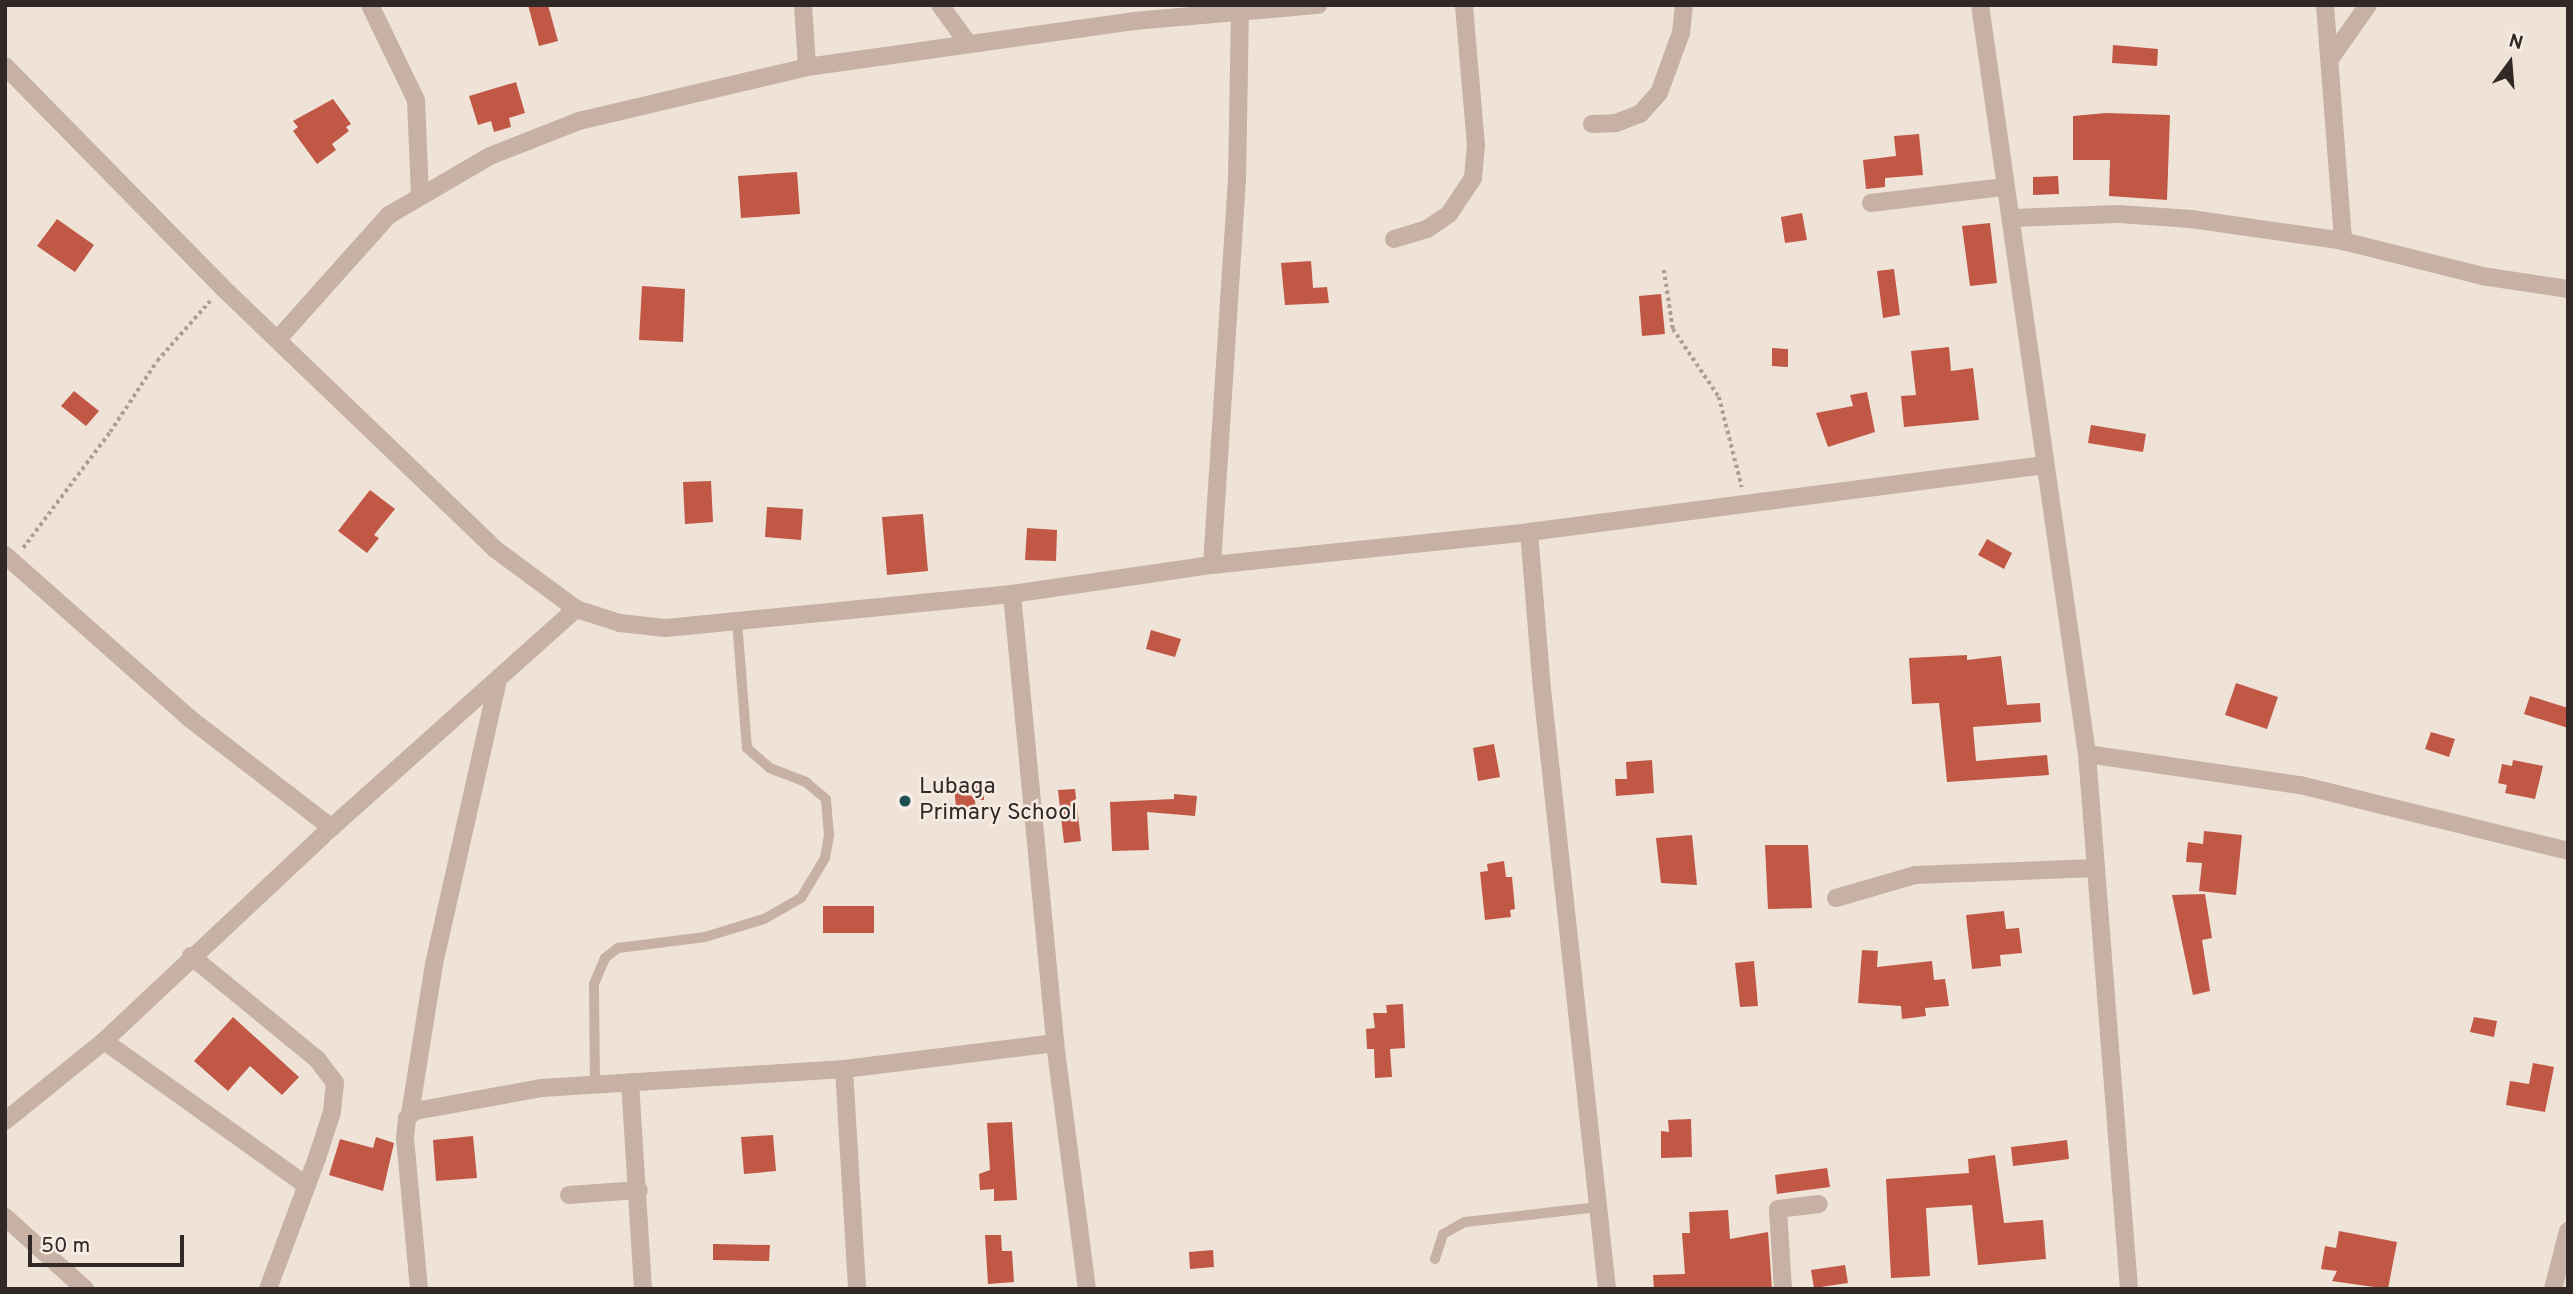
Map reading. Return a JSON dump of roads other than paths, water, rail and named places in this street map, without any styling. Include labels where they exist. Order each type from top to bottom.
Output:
[{"type":"street","points":[[370,5],[401,61],[416,100],[420,195]]},
{"type":"street","points":[[803,5],[807,67]]},
{"type":"street","points":[[940,5],[967,42]]},
{"type":"street","points":[[278,339],[357,247],[389,215],[490,156],[579,121],[807,67],[967,42],[1318,5]]},
{"type":"street","points":[[1394,239],[1427,229],[1449,214],[1472,178],[1476,146],[1464,5]]},
{"type":"street","points":[[1592,124],[1616,123],[1640,114],[1659,93],[1681,33],[1684,5]]},
{"type":"street","points":[[1980,5],[2087,754],[2129,1289]]},
{"type":"street","points":[[2325,5],[2343,241]]},
{"type":"street","points":[[2330,60],[2368,5]]},
{"type":"street","points":[[1212,565],[1237,180],[1240,12]]},
{"type":"street","points":[[5,66],[222,287],[495,549],[576,609],[620,623],[666,628],[1012,594],[1212,565],[1530,532],[2045,465]]},
{"type":"street","points":[[1871,203],[2004,187]]},
{"type":"street","points":[[2011,218],[2119,214],[2191,219],[2343,241],[2482,276],[2568,289]]},
{"type":"street","points":[[1530,532],[1542,689],[1607,1289]]},
{"type":"street","points":[[9,558],[188,718],[332,828]]},
{"type":"street","points":[[1012,594],[1055,1043],[1087,1289]]},
{"type":"street","points":[[5,1121],[104,1041],[191,956],[332,828],[497,685],[576,609]]},
{"type":"street","points":[[419,1289],[406,1174],[405,1138],[434,964],[497,685]]},
{"type":"street","points":[[2087,754],[2300,785],[2568,851]]},
{"type":"street","points":[[1836,898],[1915,875],[2096,868]]},
{"type":"street","points":[[191,956],[333,1077],[332,1112],[268,1289]]},
{"type":"street","points":[[104,1041],[307,1186]]},
{"type":"street","points":[[410,1114],[482,1097],[631,1082],[844,1069],[1055,1043]]},
{"type":"street","points":[[844,1069],[857,1289]]},
{"type":"street","points":[[631,1082],[643,1289]]},
{"type":"street","points":[[569,1195],[639,1190]]},
{"type":"street","points":[[1783,1289],[1778,1209],[1819,1203]]},
{"type":"street","points":[[5,1217],[81,1288]]},
{"type":"street","points":[[2553,1289],[2568,1231]]},
{"type":"lane","points":[[595,1085],[594,984],[605,958],[618,948],[705,937],[764,919],[801,898],[825,858],[829,835],[826,799],[806,782],[770,768],[747,748],[737,621]]},
{"type":"lane","points":[[1435,1259],[1443,1234],[1465,1222],[1598,1207]]},
{"type":"place","name":"Lubaga Primary School","points":[[905,801]]}]
